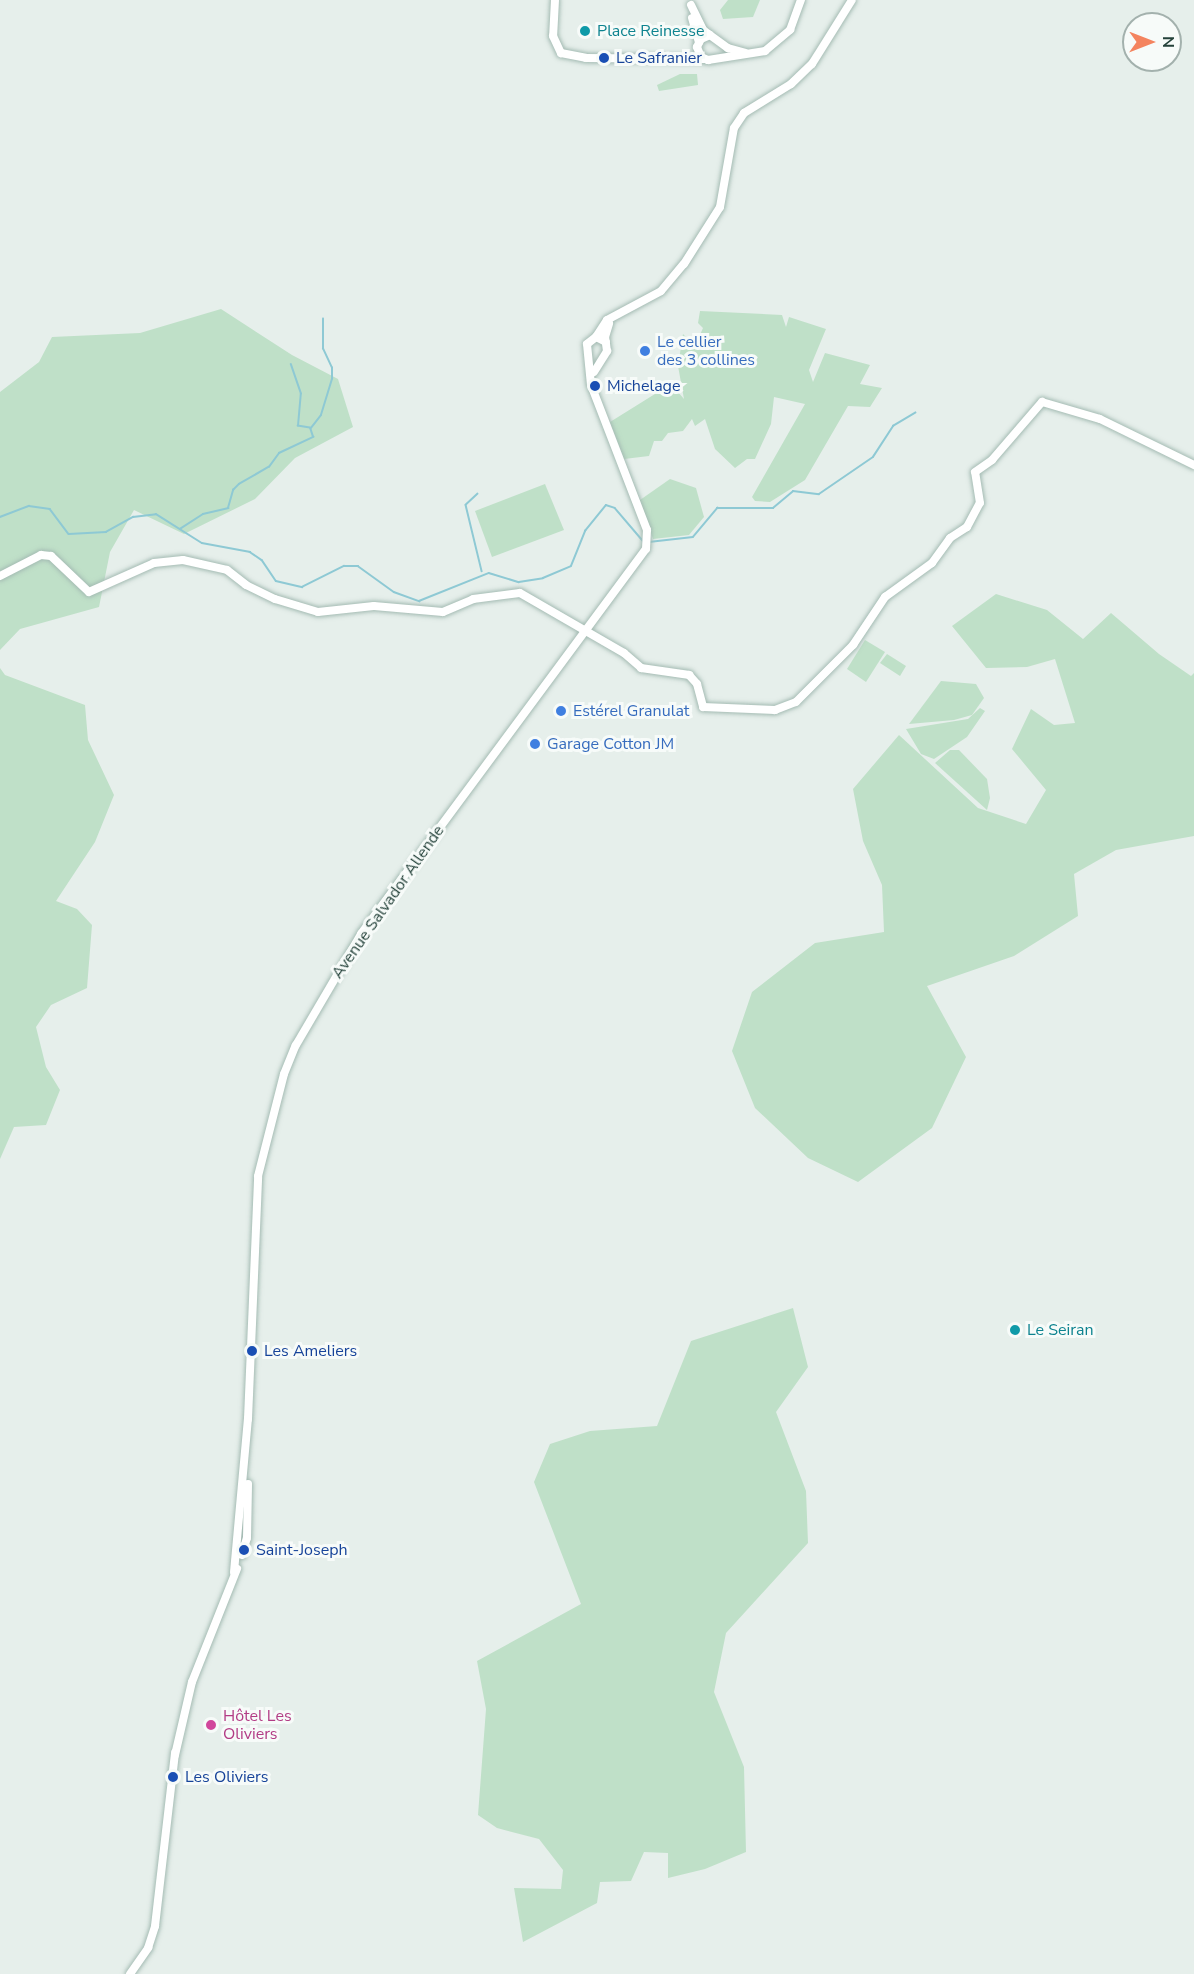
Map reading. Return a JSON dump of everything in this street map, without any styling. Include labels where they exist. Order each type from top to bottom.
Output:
[{"type":"main road","points":[[555,0],[556,46],[566,55],[672,60],[756,54],[784,37],[795,20],[801,0]]},
{"type":"main road","points":[[591,633],[640,560],[648,542],[591,385],[590,356],[587,344],[616,315],[661,291],[684,264],[720,207],[734,128],[744,113],[790,84],[812,64],[852,0]]},
{"type":"main road","points":[[690,3],[698,23],[710,35],[739,53],[756,54]]},
{"type":"main road","points":[[690,3],[698,45],[704,59]]},
{"type":"main road","points":[[672,60],[687,56],[710,35]]},
{"type":"main road","points":[[717,58],[722,44]]},
{"type":"main road","points":[[597,400],[594,371],[600,358],[607,351],[607,327],[616,315]]},
{"type":"main road","points":[[596,337],[606,342]]},
{"type":"main road","points":[[590,356],[600,358]]},
{"type":"main road","points":[[0,576],[41,555],[51,556],[66,567],[84,590],[94,591],[154,563],[183,560],[226,570],[246,585],[309,610],[374,606],[443,612],[473,599],[513,592],[525,594],[591,633],[640,668],[689,675],[697,684],[703,707],[783,709],[796,702],[853,645],[885,597],[932,563],[950,538],[972,521],[980,503],[975,472],[992,460],[1042,402],[1100,419],[1194,465]]},
{"type":"main road","name":"Avenue Salvador Allende","points":[[130,1974],[148,1948],[155,1926],[175,1755],[192,1682],[247,1538],[248,1419],[258,1176],[284,1074],[296,1045],[361,934],[577,644],[591,633]]},
{"type":"green space","points":[[728,0],[760,0],[753,17],[723,19],[720,10]]},
{"type":"green space","points":[[680,74],[697,74],[698,85],[659,91],[657,85]]},
{"type":"green space","points":[[221,309],[292,355],[338,379],[353,427],[295,458],[255,499],[184,534],[134,510],[110,552],[99,607],[20,629],[0,650],[0,392],[39,362],[52,337],[140,333]]},
{"type":"green space","points":[[700,311],[782,315],[786,327],[789,317],[826,329],[809,370],[813,382],[825,353],[870,365],[860,384],[882,388],[870,407],[848,406],[805,480],[770,502],[755,501],[752,497],[805,404],[774,397],[771,424],[755,459],[747,459],[735,468],[715,449],[705,419],[695,426],[692,419],[683,431],[668,433],[662,441],[654,441],[649,456],[624,459],[610,422],[671,384],[684,399],[678,366],[683,334],[695,346],[703,328],[698,323]]},
{"type":"green space","points":[[670,479],[696,488],[704,517],[689,535],[653,539],[640,500]]},
{"type":"green space","points":[[545,484],[564,530],[492,557],[475,511]]},
{"type":"green space","points":[[996,594],[1047,610],[1083,639],[1111,613],[1159,654],[1191,676],[1194,673],[1194,836],[1116,850],[1074,874],[1078,916],[1014,956],[927,986],[966,1057],[932,1128],[858,1182],[808,1158],[755,1108],[732,1051],[752,992],[815,943],[884,932],[882,885],[863,841],[853,789],[899,735],[978,808],[1026,824],[1046,790],[1012,749],[1031,709],[1054,725],[1075,723],[1055,659],[1027,667],[986,668],[952,626]]},
{"type":"green space","points":[[865,640],[885,652],[866,682],[847,669]]},
{"type":"green space","points":[[887,654],[906,666],[900,676],[880,663]]},
{"type":"green space","points":[[0,668],[5,675],[85,705],[88,740],[114,795],[95,842],[56,901],[77,909],[92,925],[87,988],[51,1005],[36,1027],[46,1067],[60,1090],[46,1125],[14,1127],[0,1159]]},
{"type":"green space","points":[[941,681],[976,684],[984,698],[972,715],[954,720],[909,724]]},
{"type":"green space","points":[[980,708],[985,711],[967,737],[934,759],[921,754],[906,729],[968,719]]},
{"type":"green space","points":[[950,750],[959,750],[987,779],[990,798],[987,810],[935,763]]},
{"type":"green space","points":[[793,1308],[808,1367],[776,1412],[806,1491],[808,1543],[726,1633],[714,1692],[744,1767],[746,1852],[705,1869],[668,1878],[668,1853],[644,1852],[631,1881],[600,1882],[597,1903],[523,1942],[514,1888],[561,1889],[563,1870],[539,1839],[497,1828],[478,1815],[486,1709],[477,1661],[581,1604],[534,1482],[550,1444],[590,1431],[657,1426],[691,1341]]},
{"type":"waterway","points":[[311,428],[321,415],[332,379],[332,368],[323,349],[323,319]]},
{"type":"waterway","points":[[180,529],[203,514],[228,508],[233,490],[239,484],[269,467],[279,453],[313,437],[310,428],[298,426],[301,394],[291,365]]},
{"type":"waterway","points":[[649,542],[693,537],[717,508],[773,508],[793,491],[819,494],[873,457],[893,426],[915,413]]},
{"type":"waterway","points":[[478,494],[466,505],[482,571]]},
{"type":"waterway","points":[[0,517],[29,506],[50,509],[69,534],[106,532],[133,517],[156,514],[202,543],[250,552],[262,560],[276,581],[302,587],[344,566],[358,566],[394,592],[419,601],[489,573],[519,582],[543,578],[571,566],[585,531],[606,505],[615,508],[644,542]]},
{"type":"place","name":"Place Reinesse","points":[[585,31]]},
{"type":"place","name":"Le Safranier","points":[[604,58]]},
{"type":"place","name":"Le cellier des 3 collines","points":[[645,351]]},
{"type":"place","name":"Michelage","points":[[595,386]]},
{"type":"place","name":"Estérel Granulat","points":[[561,711]]},
{"type":"place","name":"Garage Cotton JM","points":[[535,744]]},
{"type":"place","name":"Le Seiran","points":[[1015,1330]]},
{"type":"place","name":"Les Ameliers","points":[[252,1351]]},
{"type":"place","name":"Saint-Joseph","points":[[244,1550]]},
{"type":"place","name":"Hôtel Les Oliviers","points":[[211,1725]]},
{"type":"place","name":"Les Oliviers","points":[[173,1777]]}]
